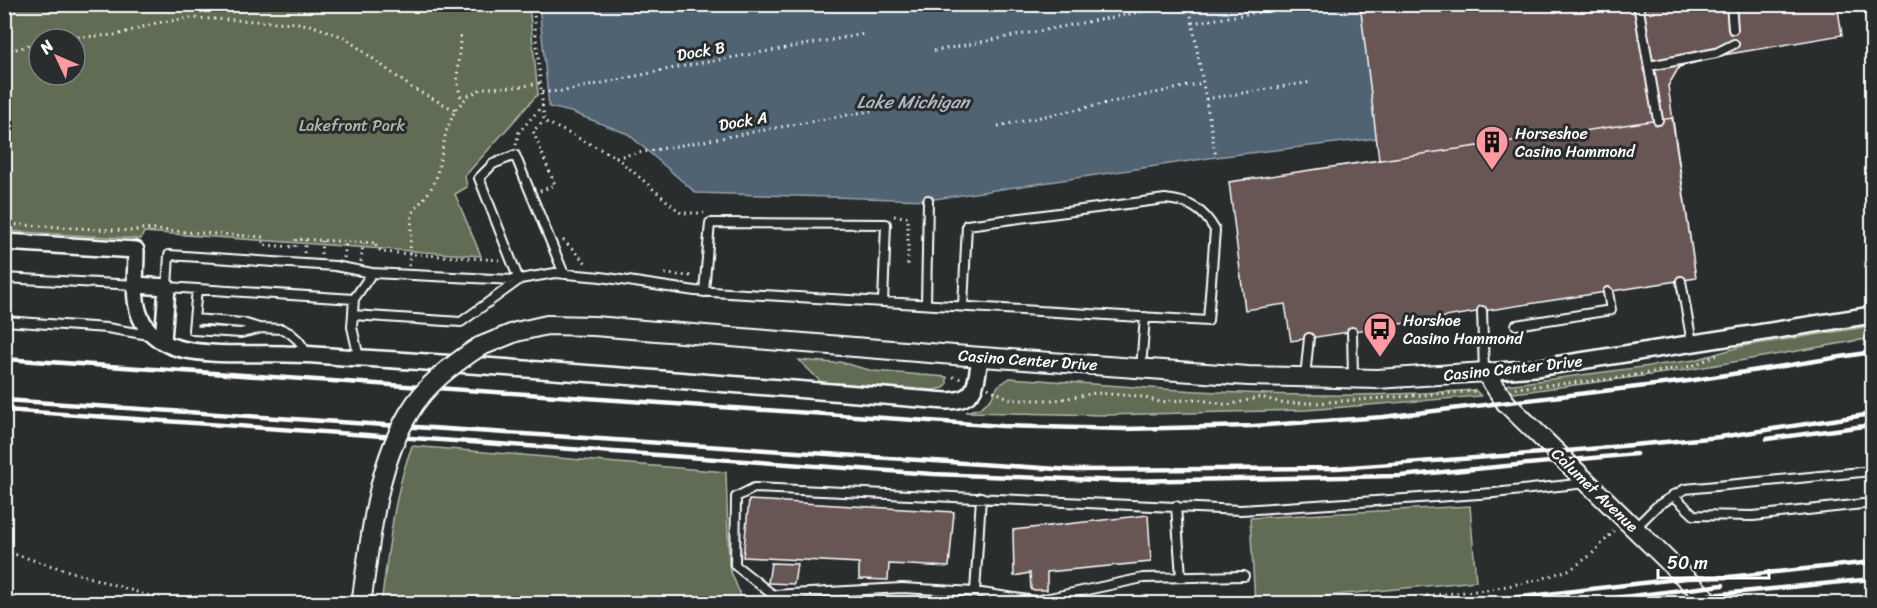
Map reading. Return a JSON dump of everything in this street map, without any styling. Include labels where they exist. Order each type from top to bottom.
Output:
[{"type":"street","points":[[4,242],[136,250],[136,310],[146,328],[158,338],[186,350],[359,358],[946,401],[963,399],[970,395],[974,389],[980,357]]},
{"type":"street","points":[[136,285],[167,287],[158,338]]},
{"type":"street","name":"Casino Center Drive","points":[[361,603],[376,504],[387,458],[410,411],[437,378],[479,347],[516,332],[547,325],[594,326],[1248,376],[1377,379],[1536,368],[1872,315]]},
{"type":"street","name":"Calumet Avenue","points":[[1485,372],[1506,403],[1712,603]]},
{"type":"lane","points":[[1638,4],[1658,120]]},
{"type":"lane","points":[[1731,4],[1733,29]]},
{"type":"lane","points":[[1649,66],[1716,53],[1734,44]]},
{"type":"lane","points":[[519,280],[480,178],[493,164],[515,155],[564,274]]},
{"type":"lane","points":[[354,299],[167,287],[169,255],[344,267],[372,273],[409,275],[519,280],[555,273],[601,277],[704,292],[1208,321],[1215,230],[1202,212],[1187,202],[1165,199],[967,225],[963,306]]},
{"type":"lane","points":[[926,304],[927,200]]},
{"type":"lane","points":[[704,292],[710,223],[886,224],[882,302]]},
{"type":"lane","points":[[359,358],[354,340],[354,299],[372,273]]},
{"type":"lane","points":[[4,278],[136,285]]},
{"type":"lane","points":[[353,315],[461,322],[519,280]]},
{"type":"lane","points":[[1681,281],[1692,343]]},
{"type":"lane","points":[[197,289],[194,319],[243,322],[259,328],[282,329],[291,333],[309,355]]},
{"type":"lane","points":[[1516,325],[1611,310],[1608,292]]},
{"type":"lane","points":[[1482,312],[1485,372]]},
{"type":"lane","points":[[1140,368],[1145,317]]},
{"type":"lane","points":[[4,321],[107,328],[158,338]]},
{"type":"lane","points":[[1352,332],[1353,378]]},
{"type":"lane","points":[[1305,377],[1309,338]]},
{"type":"lane","points":[[1630,524],[1685,489],[1872,471]]},
{"type":"lane","points":[[1244,576],[1143,578],[1035,601],[975,592],[902,588],[773,595],[735,565],[736,497],[754,488],[1241,510],[1494,493],[1588,483]]},
{"type":"lane","points":[[1673,495],[1694,515],[1753,516],[1872,503]]},
{"type":"lane","points":[[975,592],[981,497]]},
{"type":"lane","points":[[1176,506],[1181,577]]},
{"type":"path","points":[[533,4],[544,121]]},
{"type":"path","points":[[934,51],[1182,4]]},
{"type":"path","points":[[1189,4],[1216,157]]},
{"type":"path","points":[[1192,23],[1309,4]]},
{"type":"path","points":[[87,37],[116,35],[156,23],[190,18],[298,23],[344,37],[412,88],[455,110]]},
{"type":"path","name":"Dock B","points":[[542,92],[566,90],[679,67],[865,34]]},
{"type":"path","points":[[460,36],[456,81],[462,101]]},
{"type":"path","points":[[4,51],[27,45]]},
{"type":"path","points":[[1206,99],[1311,81]]},
{"type":"path","points":[[998,126],[1203,82]]},
{"type":"path","points":[[409,275],[412,213],[436,179],[446,132],[455,110],[462,101],[476,91],[489,86],[518,87],[541,83]]},
{"type":"path","points":[[515,155],[519,132],[543,105]]},
{"type":"path","name":"Dock A","points":[[616,157],[875,110]]},
{"type":"path","points":[[544,121],[616,157],[681,213],[713,213]]},
{"type":"path","points":[[540,191],[555,185],[533,131],[544,121]]},
{"type":"path","points":[[885,216],[908,217],[908,267]]},
{"type":"path","points":[[4,224],[133,231],[142,229],[263,237],[263,245],[296,247],[296,239],[376,243],[376,247],[382,252],[511,261]]},
{"type":"path","points":[[557,235],[589,266]]},
{"type":"path","points":[[344,267],[346,242]]},
{"type":"path","points":[[360,270],[363,243]]},
{"type":"path","points":[[655,273],[688,276],[696,272]]},
{"type":"path","points":[[1509,388],[1611,379],[1692,366],[1725,352]]},
{"type":"path","points":[[994,390],[1012,400],[1056,400],[1096,393],[1138,396],[1160,402],[1196,399],[1228,405],[1261,397],[1282,403],[1315,403],[1476,391]]},
{"type":"path","points":[[1343,603],[1486,590],[1538,580],[1571,569],[1630,524]]},
{"type":"path","points":[[4,551],[176,603]]},
{"type":"green space","name":"Lakefront Park","points":[[4,5],[529,5],[538,94],[465,176],[467,187],[455,194],[481,256],[144,232],[141,239],[5,231]]},
{"type":"green space","points":[[1872,326],[1872,338],[1687,370],[1507,394],[1506,385],[1695,360],[1743,346]]},
{"type":"green space","points":[[799,360],[840,362],[873,371],[947,377],[947,384],[944,388],[933,390],[821,382]]},
{"type":"green space","points":[[1010,378],[1286,395],[1362,395],[1475,390],[1481,396],[1307,410],[1105,415],[965,412],[980,408],[991,399],[998,386]]},
{"type":"green space","points":[[412,446],[726,472],[729,567],[744,603],[381,603],[396,503]]},
{"type":"green space","points":[[1470,506],[1476,581],[1255,603],[1250,518]]},
{"type":"water","name":"Lake Michigan","points":[[539,5],[1627,5],[1378,138],[1216,157],[928,200],[696,193],[628,134],[571,112],[549,107]]},
{"type":"building","name":"Horseshoe Casino Hammond","points":[[1360,4],[1837,4],[1842,35],[1723,55],[1679,67],[1668,86],[1696,278],[1291,341],[1285,304],[1245,310],[1229,182],[1379,160]]},
{"type":"building","points":[[1672,118],[1696,278],[1291,341],[1285,304],[1245,310],[1229,182]]},
{"type":"building","points":[[749,500],[954,512],[949,567],[889,564],[888,580],[859,579],[859,563],[743,557]]},
{"type":"building","points":[[1148,515],[1151,562],[1047,572],[1047,590],[1031,590],[1030,573],[1014,576],[1013,530]]},
{"type":"building","points":[[771,563],[797,564],[794,584],[768,583]]},
{"type":"railway","points":[[4,359],[1003,426],[1125,429],[1253,426],[1383,417],[1688,381],[1872,352]]},
{"type":"railway","points":[[4,400],[1072,470],[1337,468],[1720,437],[1872,414]]},
{"type":"railway","points":[[4,410],[933,474],[1123,481],[1400,476],[1636,454]]},
{"type":"railway","points":[[1767,439],[1872,425]]},
{"type":"railway","points":[[1460,604],[1686,578],[1728,577],[1872,562]]},
{"type":"railway","points":[[1710,595],[1872,579]]},
{"type":"railway","points":[[1565,604],[1723,585]]},
{"type":"railway","points":[[4,597],[26,604]]},
{"type":"place","name":"Horseshoe Casino Hammond","points":[[1492,171]]},
{"type":"place","name":"Horshoe Casino Hammond","points":[[1380,358]]}]
